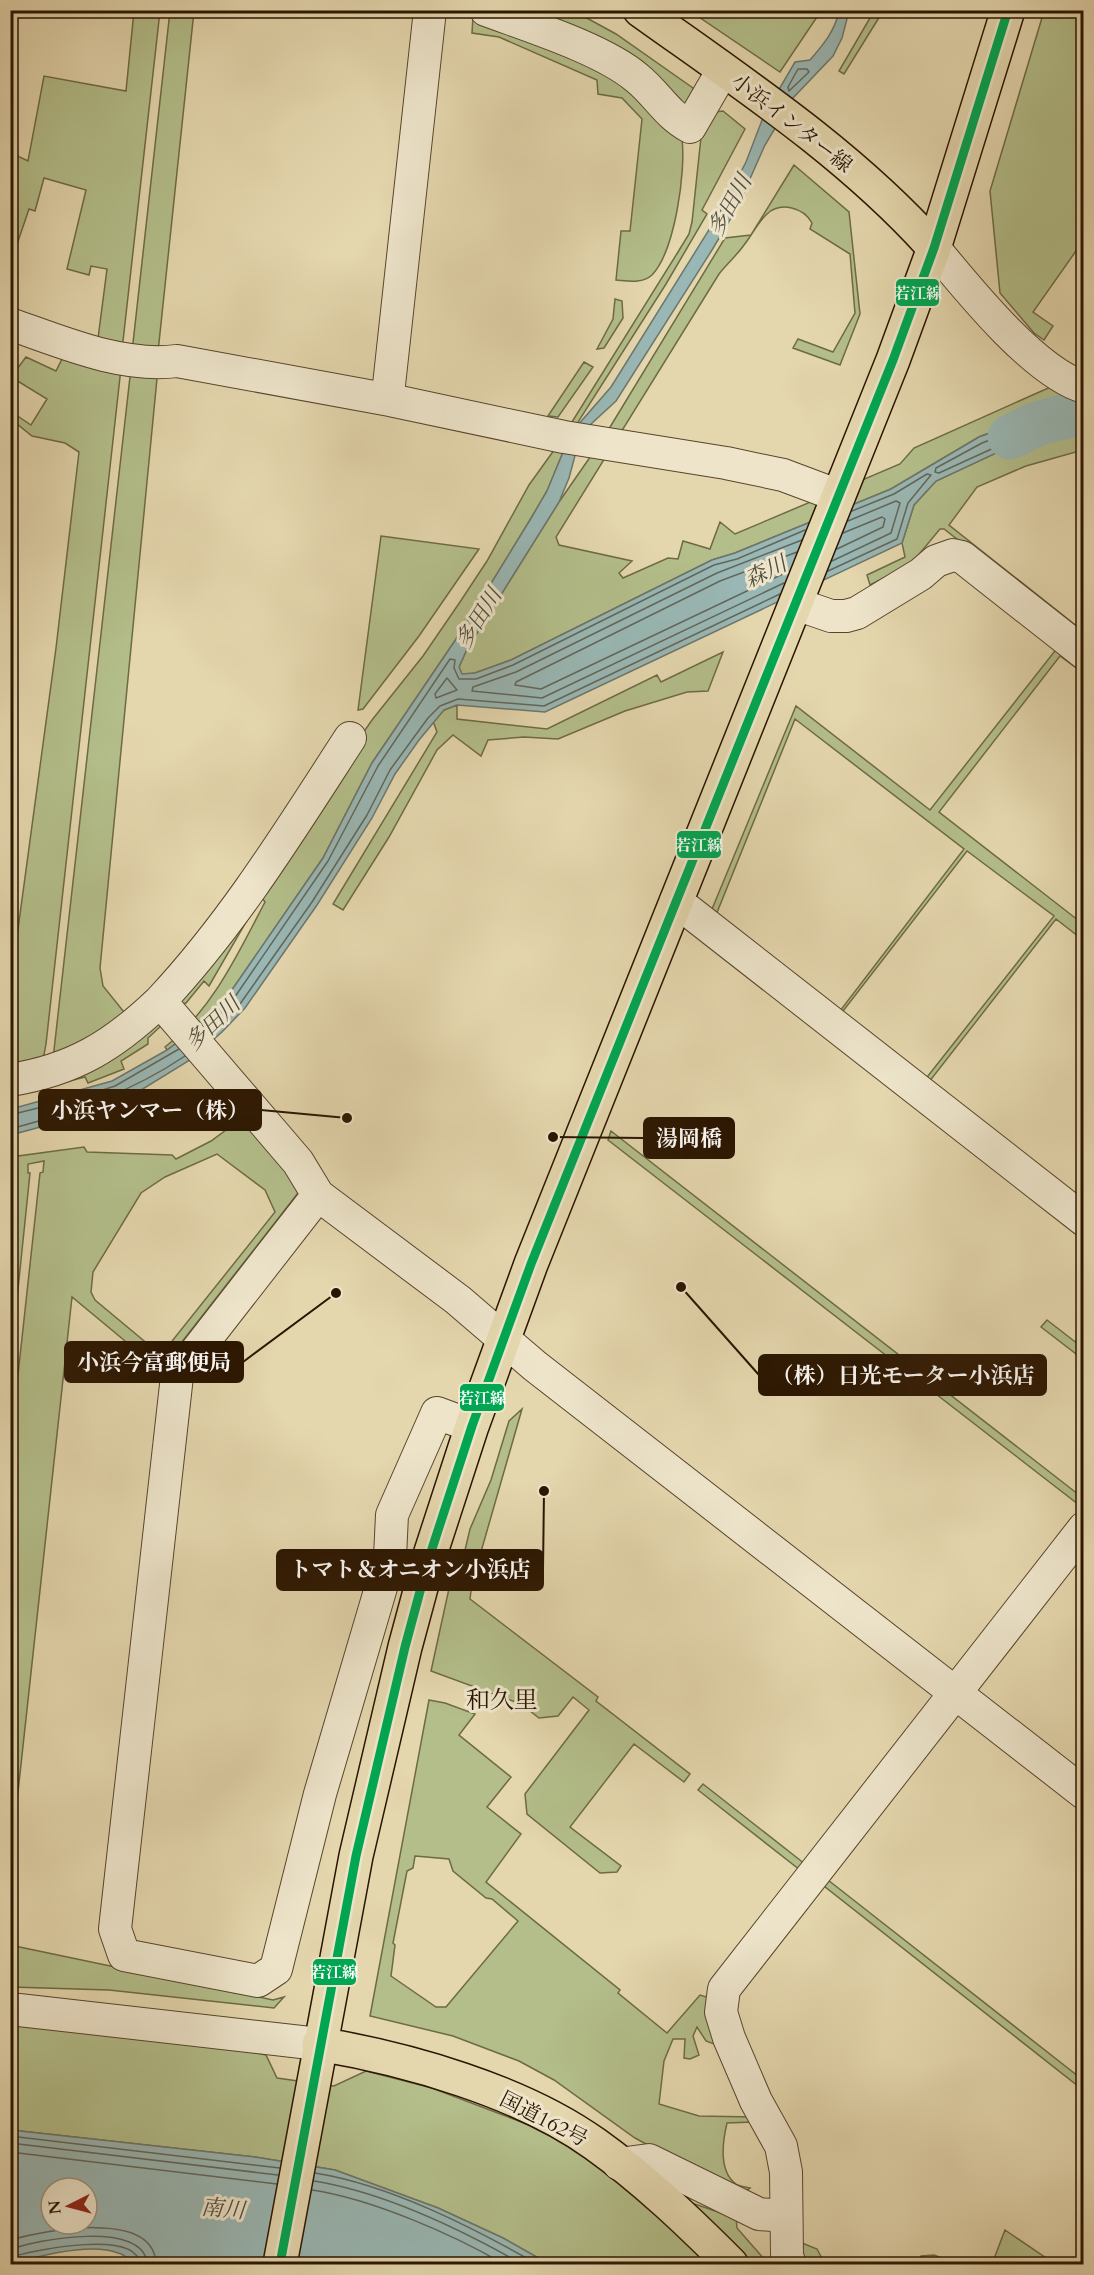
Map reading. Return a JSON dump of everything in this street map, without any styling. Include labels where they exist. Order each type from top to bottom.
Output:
[{"type":"main road","name":"小浜インター線","points":[[640,10],[762,98],[874,186],[934,248]]},
{"type":"main road","points":[[280,2265],[319,2044],[356,1857],[405,1647],[429,1558],[472,1426],[531,1264],[842,490],[934,248],[1008,10]]},
{"type":"main road","name":"国道162号","points":[[319,2044],[386,2058],[474,2085],[557,2123],[594,2143],[672,2208],[731,2265]]},
{"type":"street","points":[[390,400],[389,385],[430,10]]},
{"type":"street","points":[[486,10],[543,31],[613,63],[637,78],[670,115],[690,127],[723,70]]},
{"type":"street","points":[[934,248],[967,289],[1040,360],[1065,379],[1083,387]]},
{"type":"street","points":[[10,324],[126,360],[159,363],[177,361],[390,400],[564,437],[664,452],[783,475],[842,490]]},
{"type":"street","points":[[791,615],[831,616],[857,613],[921,574],[936,561],[953,555],[962,557],[1083,653]]},
{"type":"street","points":[[10,1080],[59,1068],[98,1052],[166,1008],[248,891],[350,738]]},
{"type":"street","points":[[676,901],[1083,1221]]},
{"type":"street","points":[[166,1008],[297,1162],[318,1195],[458,1300],[535,1366],[1083,1793]]},
{"type":"street","points":[[318,1195],[177,1376],[115,1929],[124,1955],[258,1981],[276,1969],[323,1783],[390,1557],[392,1515],[437,1413],[472,1426]]},
{"type":"street","points":[[790,2265],[787,2256],[786,2172],[780,2146],[756,2101],[729,2038],[721,2012],[724,1989],[1083,1528]]},
{"type":"street","points":[[10,2009],[319,2044]]},
{"type":"street","points":[[619,2164],[649,2160],[759,2214],[786,2216]]},
{"type":"green space","points":[[821,10],[780,72],[690,11]]},
{"type":"green space","points":[[134,11],[160,11],[122,350],[97,346],[107,269],[91,266],[89,275],[67,269],[86,190],[44,178],[35,211],[29,209],[11,262],[11,153],[28,161],[44,76],[126,91]]},
{"type":"green space","points":[[170,11],[194,11],[158,352],[132,352]]},
{"type":"green space","points":[[540,11],[574,11],[616,34],[693,88],[690,110],[542,14]]},
{"type":"green space","points":[[874,11],[880,11],[880,16],[844,74],[839,71]]},
{"type":"green space","points":[[1044,11],[1064,11],[1084,17],[1083,241],[1033,312],[1053,326],[1044,340],[1034,333],[1000,293],[990,191]]},
{"type":"green space","points":[[473,16],[609,73],[682,139],[682,170],[673,230],[660,264],[648,278],[635,281],[616,280],[621,231],[630,231],[642,119],[622,98],[598,94],[597,80],[499,37],[472,33]]},
{"type":"green space","points":[[723,111],[745,129],[702,210],[707,214],[666,284],[571,433],[547,491],[530,520],[465,626],[372,763],[323,858],[225,1000],[199,1026],[167,1050],[165,1047],[197,1016],[222,980],[265,902],[261,896],[209,986],[204,981],[186,1003],[179,1005],[180,998],[372,720],[423,656],[460,602],[487,561],[529,485],[557,446],[689,234],[702,128],[715,112]]},
{"type":"green space","points":[[794,165],[849,212],[860,314],[840,365],[793,348],[798,339],[833,352],[855,313],[850,254],[810,229],[812,223],[804,213],[785,207],[773,210],[761,221],[747,241],[741,249],[719,274],[556,537],[559,545],[632,561],[619,573],[623,578],[668,558],[678,559],[683,541],[710,549],[720,522],[735,534],[900,464],[914,448],[1055,385],[1083,394],[1083,404],[1032,416],[979,437],[891,489],[735,553],[712,560],[511,660],[475,673],[462,675],[459,667],[467,649],[559,502],[604,437],[725,238],[751,235]]},
{"type":"green space","points":[[615,299],[622,301],[623,318],[604,348],[597,349],[613,319]]},
{"type":"green space","points":[[68,347],[121,368],[46,1044],[43,1060],[11,1070],[11,981],[56,648],[79,452],[65,443],[32,436],[11,419],[10,411],[31,425],[47,399],[11,377],[26,357],[56,371]]},
{"type":"green space","points":[[584,362],[593,367],[558,417],[548,416]]},
{"type":"green space","points":[[131,368],[158,368],[100,968],[103,986],[128,1017],[53,1059]]},
{"type":"green space","points":[[1083,421],[1083,450],[1026,466],[977,487],[949,525],[1083,631],[1083,638],[944,529],[940,529],[911,564],[870,585],[867,575],[905,557],[902,543],[914,505],[936,481],[1039,433]]},
{"type":"green space","points":[[381,536],[479,549],[419,636],[363,709],[358,710]]},
{"type":"green space","points":[[1058,647],[1083,667],[1083,673],[1060,656],[939,812],[1083,924],[1083,940],[1056,919],[929,1082],[924,1081],[1054,916],[967,851],[840,1015],[710,914],[796,706],[930,810]],"holes":[[[795,719],[964,849],[840,1011],[716,915]]]},
{"type":"green space","points":[[723,652],[708,691],[687,692],[625,711],[558,739],[524,737],[488,740],[481,756],[453,735],[437,750],[389,837],[343,910],[333,904],[437,732],[433,721],[444,710],[457,705],[457,719],[547,729],[657,675],[661,682]]},
{"type":"green space","points":[[159,1023],[161,1026],[148,1038],[148,1044],[121,1061],[124,1069],[88,1083],[85,1077],[11,1096],[10,1090]]},
{"type":"green space","points":[[241,1119],[290,1172],[298,1193],[160,1370],[72,1297],[11,1856],[10,1448],[40,1173],[43,1172],[44,1161],[28,1164],[28,1173],[30,1173],[11,1357],[11,1157],[84,1147],[87,1152],[172,1155],[176,1159],[211,1141]],"holes":[[[217,1154],[265,1190],[275,1212],[161,1355],[95,1300],[91,1292],[93,1272],[141,1193],[165,1177]]]},
{"type":"green space","points":[[611,1131],[1083,1498],[1083,1508],[608,1140]]},
{"type":"green space","points":[[1047,1320],[1078,1344],[1083,1338],[1083,1354],[1080,1357],[1041,1327]]},
{"type":"green space","points":[[522,1409],[472,1583],[470,1599],[598,1697],[596,1701],[690,1774],[684,1782],[634,1744],[570,1827],[621,1866],[617,1872],[600,1873],[527,1814],[525,1794],[589,1710],[573,1697],[558,1716],[539,1718],[521,1704],[431,1671],[450,1584],[457,1584],[470,1529],[491,1480],[509,1421]]},
{"type":"green space","points":[[429,1700],[445,1703],[475,1714],[459,1735],[511,1777],[487,1807],[521,1834],[486,1882],[620,1990],[618,1993],[667,2033],[700,1995],[707,1997],[722,2039],[714,2044],[706,2041],[697,2027],[693,2036],[699,2055],[690,2059],[684,2058],[685,2039],[673,2039],[664,2061],[659,2104],[699,2116],[753,2117],[753,2122],[727,2123],[723,2146],[724,2163],[730,2178],[737,2185],[750,2188],[740,2195],[635,2138],[554,2080],[519,2061],[453,2036],[370,2016]],"holes":[[[415,1856],[449,1859],[453,1871],[518,1921],[446,2007],[436,2007],[391,1976],[395,1945],[393,1943],[407,1871],[413,1868]]]},
{"type":"green space","points":[[703,1784],[805,1864],[800,1870],[698,1790]]},
{"type":"green space","points":[[828,1880],[1083,2080],[1083,2090],[824,1886]]},
{"type":"green space","points":[[10,1945],[273,2000],[284,1997],[274,2008],[109,1990],[11,1987]]},
{"type":"green space","points":[[11,2022],[257,2053],[266,2055],[277,2078],[334,2086],[366,2071],[432,2088],[554,2136],[609,2172],[713,2264],[549,2264],[503,2238],[438,2208],[335,2170],[255,2157],[11,2130]]},
{"type":"green space","points":[[680,2199],[736,2218],[737,2228],[764,2259],[780,2258],[782,2264],[748,2264]]},
{"type":"green space","points":[[1005,2230],[1055,2264],[992,2264]]},
{"type":"green space","points":[[797,2241],[817,2249],[825,2264],[797,2264]]},
{"type":"green space","points":[[934,2255],[953,2264],[917,2264],[921,2256]]},
{"type":"water","name":"多田川","points":[[839,11],[849,11],[842,38],[833,56],[793,98],[765,145],[737,208],[712,250],[616,401],[590,425],[577,448],[569,478],[559,502],[467,649],[459,667],[462,674],[475,673],[511,660],[712,560],[735,553],[891,489],[979,437],[1065,406],[1069,423],[1039,433],[936,481],[914,505],[902,543],[545,712],[457,705],[444,710],[395,774],[372,818],[317,905],[245,1008],[222,1032],[190,1060],[133,1095],[55,1123],[11,1135],[11,1109],[112,1081],[167,1050],[199,1026],[225,1000],[323,858],[372,763],[465,626],[530,520],[547,491],[571,433],[611,387],[717,217],[746,162],[764,115],[795,62],[810,60],[824,43]]},
{"type":"water","name":"南川","points":[[11,2130],[255,2157],[335,2170],[438,2208],[503,2238],[549,2264],[139,2264],[118,2253],[94,2249],[64,2251],[11,2264]]},
{"type":"waterway","name":"森川","points":[[1010,437],[1039,423],[1084,412]]},
{"type":"transit line","name":"若江線","points":[[280,2264],[356,1856],[405,1647],[429,1558],[472,1426],[531,1264],[893,360],[934,248],[1008,10]]},
{"type":"place","name":"小浜ヤンマー（株）","points":[[347,1118]]},
{"type":"place","name":"湯岡橋","points":[[553,1137]]},
{"type":"place","name":"（株）日光モーター小浜店","points":[[681,1287]]},
{"type":"place","name":"小浜今富郵便局","points":[[336,1293]]},
{"type":"place","name":"トマト＆オニオン小浜店","points":[[544,1491]]},
{"type":"district","name":"和久里","points":[[502,1700]]}]
